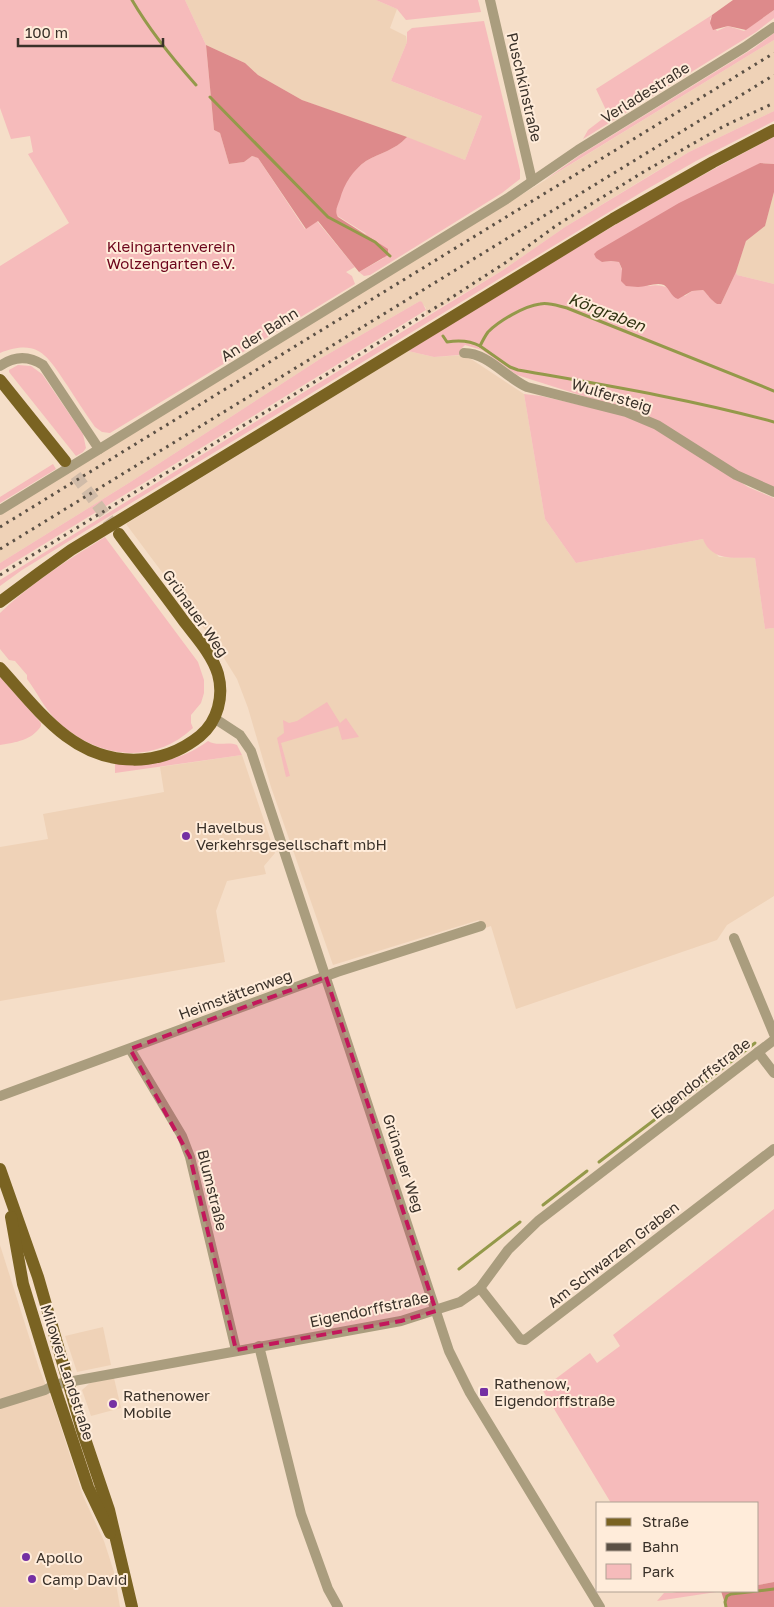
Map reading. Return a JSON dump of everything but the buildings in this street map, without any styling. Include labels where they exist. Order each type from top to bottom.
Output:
[{"type":"main road","points":[[0,602],[38,572],[71,550],[464,309],[666,188],[774,130]]},
{"type":"main road","points":[[0,380],[65,462]]},
{"type":"main road","name":"Grünauer Weg","points":[[0,668],[40,712],[67,737],[80,745],[108,756],[128,759],[152,759],[188,745],[203,733],[214,718],[220,702],[218,673],[211,659],[119,534]]},
{"type":"main road","name":"Grünauer Weg","points":[[0,656],[32,698],[40,712]]},
{"type":"main road","name":"Milower Landstraße","points":[[0,1169],[38,1277],[95,1473],[109,1510],[132,1607]]},
{"type":"main road","name":"Milower Landstraße","points":[[6,1189],[23,1284],[54,1385],[88,1487],[121,1558]]},
{"type":"street","name":"Puschkinstraße","points":[[490,0],[532,181]]},
{"type":"street","name":"Verladestraße","points":[[532,181],[774,27]]},
{"type":"street","name":"An der Bahn","points":[[0,510],[508,198],[532,181]]},
{"type":"street","name":"Wulfersteig","points":[[464,353],[473,353],[481,356],[515,381],[527,387],[626,412],[657,425],[736,475],[774,492]]},
{"type":"street","points":[[0,366],[5,362],[19,358],[30,358],[43,365],[99,449]]},
{"type":"street","name":"Grünauer Weg","points":[[214,718],[240,736],[251,751],[457,1371],[600,1607]]},
{"type":"street","name":"Heimstättenweg","points":[[0,1096],[326,977],[481,926]]},
{"type":"street","points":[[734,938],[774,1034]]},
{"type":"street","name":"Eigendorffstraße","points":[[0,1404],[45,1390],[54,1385],[401,1321],[460,1302],[480,1288],[508,1250],[538,1221],[774,1040]]},
{"type":"street","name":"Blumstraße","points":[[130,1048],[182,1136],[190,1157],[236,1350]]},
{"type":"street","points":[[758,1052],[774,1073]]},
{"type":"street","name":"Am Schwarzen Graben","points":[[480,1288],[520,1339],[525,1340],[774,1148]]},
{"type":"street","points":[[259,1346],[301,1514],[328,1589],[338,1607]]},
{"type":"highlighted area","points":[[326,977],[436,1311],[401,1321],[236,1350],[190,1157],[130,1049]]},
{"type":"shaded area","points":[[185,0],[376,0],[397,9],[390,28],[406,36],[407,42],[391,81],[482,116],[465,160],[302,100],[258,75],[245,63],[206,45]]},
{"type":"shaded area","points":[[733,0],[774,0],[774,10],[746,30],[728,26],[713,30],[710,23],[712,15]]},
{"type":"shaded area","points":[[774,40],[774,111],[689,152],[565,227],[503,270],[426,316],[426,308],[420,301],[323,357],[132,481],[0,563],[0,514]]},
{"type":"shaded area","points":[[206,45],[245,63],[258,75],[302,100],[407,137],[392,148],[366,161],[357,169],[344,188],[336,210],[338,217],[388,249],[388,255],[359,272],[318,221],[306,229],[258,158],[252,156],[244,162],[229,164],[220,133],[214,130]]},
{"type":"shaded area","points":[[760,163],[774,164],[774,192],[765,226],[746,241],[736,272],[721,304],[717,304],[703,290],[692,291],[678,299],[661,284],[638,287],[626,286],[621,281],[622,269],[619,262],[602,262],[596,258],[594,254],[597,251],[679,203]]},
{"type":"shaded area","points":[[774,192],[774,284],[737,275],[736,272],[746,241],[765,225]]},
{"type":"shaded area","points":[[408,351],[434,357],[465,355],[524,394],[545,519],[576,563],[703,539],[719,557],[755,558],[765,629],[774,628],[774,896],[727,925],[717,940],[516,1009],[491,926],[482,929],[479,920],[333,965],[271,787],[248,708],[237,679],[212,639],[126,524]]},
{"type":"shaded area","points":[[242,755],[275,853],[264,866],[266,874],[227,881],[216,911],[225,962],[0,1001],[0,847],[48,839],[43,814],[164,792],[160,767]]},
{"type":"shaded area","points":[[0,1245],[39,1368],[55,1409],[83,1496],[104,1541],[114,1572],[120,1607],[0,1607]]},
{"type":"shaded area","points":[[103,1327],[111,1365],[77,1372],[65,1336]]},
{"type":"shaded area","points":[[114,1378],[121,1408],[91,1416],[82,1390],[90,1383]]},
{"type":"shaded area","points":[[774,1582],[774,1607],[726,1607],[721,1592],[759,1592],[759,1585]]},
{"type":"green space","name":"Kleingartenverein Wolzengarten e.V.","points":[[0,0],[185,0],[206,45],[214,130],[220,133],[229,164],[244,162],[252,156],[258,158],[305,229],[317,221],[355,267],[346,272],[352,276],[355,284],[110,433],[102,432],[95,427],[54,366],[41,352],[24,348],[0,353],[0,266],[69,223],[28,154],[33,152],[30,136],[11,139],[0,108]]},
{"type":"green space","points":[[376,0],[478,0],[481,12],[406,20],[397,9]]},
{"type":"green space","points":[[774,10],[774,18],[756,32],[583,139],[588,130],[605,117],[606,110],[596,89],[712,15],[710,19],[717,31],[728,26],[744,31]]},
{"type":"green space","points":[[484,21],[520,170],[520,179],[502,193],[370,275],[364,276],[359,272],[384,258],[365,233],[336,215],[341,192],[354,171],[366,161],[392,148],[407,137],[465,160],[482,116],[391,81],[407,42],[407,32],[412,28]]},
{"type":"green space","points":[[774,33],[774,40],[545,180],[580,155],[754,48]]},
{"type":"green space","points":[[774,111],[774,121],[696,161],[642,192],[100,522],[22,570],[0,586],[0,580],[503,270],[565,227],[689,152]]},
{"type":"green space","points":[[774,137],[774,164],[760,163],[602,262],[619,262],[623,273],[649,286],[663,286],[685,296],[692,291],[703,290],[717,304],[721,304],[736,272],[737,275],[774,284],[774,487],[753,480],[627,410],[517,375],[482,350],[465,345],[459,355],[434,357],[408,351],[634,214]]},
{"type":"green space","points":[[420,301],[426,310],[0,571],[0,563],[132,481],[323,357]]},
{"type":"green space","points":[[18,365],[31,366],[42,374],[83,434],[86,448],[83,452],[76,456],[9,372],[9,370]]},
{"type":"green space","points":[[524,394],[541,396],[623,415],[661,430],[748,487],[774,498],[774,628],[765,629],[755,558],[732,558],[718,555],[712,552],[703,539],[576,563],[545,519]]},
{"type":"green space","points":[[53,464],[56,469],[0,503],[0,497]]},
{"type":"green space","points":[[105,537],[198,662],[204,680],[204,693],[201,703],[191,715],[193,728],[177,740],[159,748],[141,752],[105,749],[71,733],[56,720],[44,705],[27,679],[27,675],[15,661],[9,660],[0,649],[0,613],[37,582]]},
{"type":"green space","points":[[0,677],[41,723],[41,726],[28,738],[0,745]]},
{"type":"green space","points":[[327,702],[340,723],[346,718],[359,737],[342,740],[338,726],[281,743],[290,776],[286,777],[277,738],[284,733],[283,720],[289,723],[297,721]]},
{"type":"green space","points":[[208,741],[215,744],[237,745],[242,755],[115,773],[115,763],[164,761],[196,749]]},
{"type":"green space","points":[[774,1209],[774,1582],[759,1585],[759,1502],[610,1502],[542,1389],[590,1353],[597,1363],[620,1346],[613,1335]]},
{"type":"green space","points":[[716,1592],[657,1601],[664,1593]]},
{"type":"waterway","name":"Körgraben","points":[[132,0],[146,23],[196,85]]},
{"type":"waterway","name":"Körgraben","points":[[210,97],[328,217],[375,242],[390,256]]},
{"type":"waterway","name":"Körgraben","points":[[443,336],[447,342],[464,341],[480,346],[488,332],[505,319],[534,305],[550,304],[567,308],[774,391]]},
{"type":"waterway","points":[[480,346],[510,367],[518,370],[679,399],[774,422]]},
{"type":"waterway","points":[[683,1099],[755,1043]]},
{"type":"waterway","points":[[599,1162],[674,1105]]},
{"type":"waterway","points":[[543,1205],[587,1171]]},
{"type":"waterway","points":[[459,1269],[520,1222]]},
{"type":"waterway","points":[[759,1591],[774,1589]]},
{"type":"waterway","points":[[726,1607],[727,1596],[748,1592]]},
{"type":"tunnel","points":[[65,461],[119,534]]},
{"type":"railway","points":[[0,527],[774,53]]},
{"type":"railway","points":[[0,549],[774,75]]},
{"type":"railway","points":[[0,575],[443,303],[505,263],[557,225],[645,171],[724,126],[774,103]]},
{"type":"place","name":"Havelbus Verkehrsgesellschaft mbH","points":[[186,836]]},
{"type":"place","name":"Rathenow, Eigendorffstraße","points":[[484,1392]]},
{"type":"place","name":"Rathenower Mobile","points":[[113,1404]]},
{"type":"place","name":"Apollo","points":[[26,1557]]},
{"type":"place","name":"Camp David","points":[[32,1579]]}]
